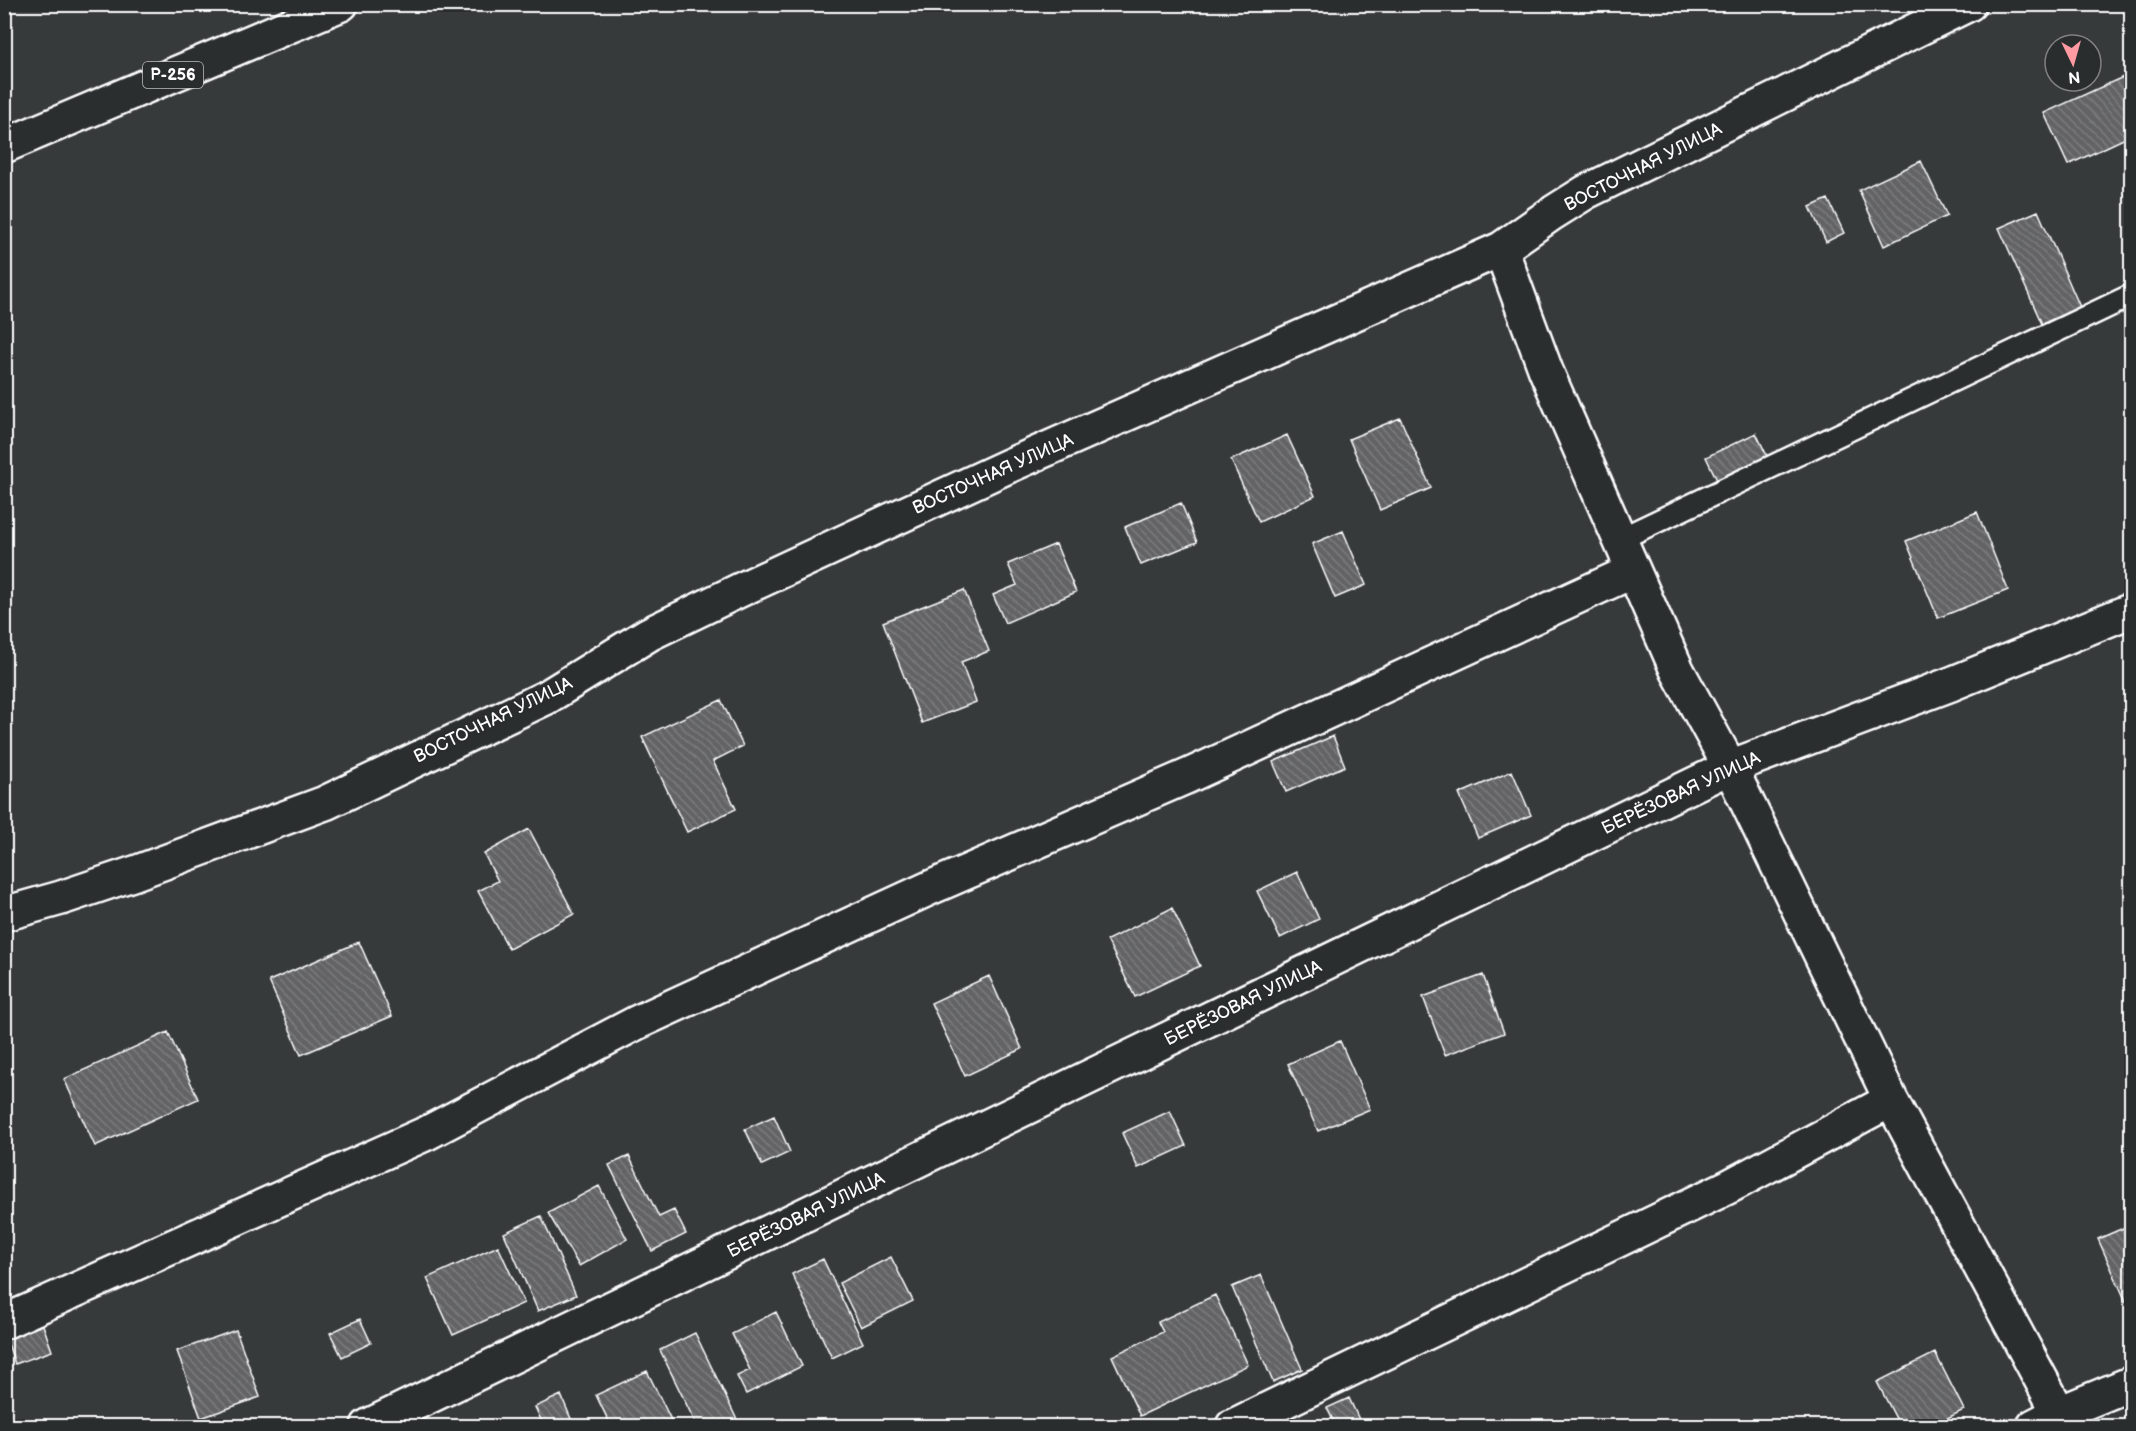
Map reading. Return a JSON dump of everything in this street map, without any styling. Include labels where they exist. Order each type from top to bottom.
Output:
[{"type":"main road","name":"Р-256","points":[[4,146],[341,4]]},
{"type":"main road","name":"ВОСТОЧНАЯ УЛИЦА","points":[[4,914],[135,873],[325,803],[547,697],[649,634],[740,590],[1006,467],[1501,249],[1551,213],[1586,192],[1969,4]]},
{"type":"main road","points":[[1501,249],[1546,371],[1618,540],[1677,670],[1730,767],[1891,1100],[2052,1422],[2132,1383]]},
{"type":"main road","points":[[4,1322],[427,1133],[636,1023],[932,887],[1188,777],[1633,571]]},
{"type":"main road","name":"БЕРЁЗОВАЯ УЛИЦА","points":[[368,1426],[1730,767],[1952,684],[2132,610]]},
{"type":"main road","points":[[1233,1426],[1731,1186],[1891,1100]]},
{"type":"lane","points":[[1618,540],[2132,295]]},
{"type":"building","points":[[2132,73],[2132,135],[2068,165],[2044,113],[2088,93],[2103,93],[2103,86]]},
{"type":"building","points":[[1921,161],[1947,216],[1884,246],[1859,190]]},
{"type":"building","points":[[1828,199],[1844,233],[1826,242],[1810,207]]},
{"type":"building","points":[[2038,211],[2080,307],[2042,324],[1999,228]]},
{"type":"building","points":[[1400,418],[1431,488],[1380,510],[1349,439]]},
{"type":"building","points":[[1756,433],[1769,460],[1719,484],[1706,457]]},
{"type":"building","points":[[1287,435],[1315,496],[1259,522],[1231,460]]},
{"type":"building","points":[[1181,503],[1197,542],[1141,565],[1125,527]]},
{"type":"building","points":[[1977,512],[2008,590],[1938,618],[1906,541]]},
{"type":"building","points":[[1343,531],[1366,585],[1335,598],[1312,544]]},
{"type":"building","points":[[1056,544],[1076,592],[1005,623],[993,595],[1017,585],[1008,564]]},
{"type":"building","points":[[964,590],[989,651],[961,662],[976,702],[922,723],[883,622]]},
{"type":"building","points":[[721,700],[743,746],[713,761],[736,809],[687,832],[642,737]]},
{"type":"building","points":[[1333,736],[1345,766],[1286,792],[1273,762]]},
{"type":"building","points":[[1512,771],[1531,815],[1478,838],[1459,794]]},
{"type":"building","points":[[529,829],[574,914],[509,949],[478,891],[498,881],[484,854]]},
{"type":"building","points":[[1297,872],[1319,919],[1280,938],[1257,891]]},
{"type":"building","points":[[1172,908],[1200,966],[1135,997],[1107,940]]},
{"type":"building","points":[[359,942],[392,1016],[301,1055],[269,981]]},
{"type":"building","points":[[1483,975],[1504,1033],[1445,1055],[1423,997]]},
{"type":"building","points":[[989,976],[1022,1049],[965,1076],[931,1003]]},
{"type":"building","points":[[168,1032],[198,1099],[95,1146],[64,1079]]},
{"type":"building","points":[[1340,1041],[1370,1109],[1318,1131],[1288,1064]]},
{"type":"building","points":[[1170,1111],[1186,1146],[1138,1168],[1122,1133]]},
{"type":"building","points":[[774,1116],[790,1152],[762,1165],[745,1129]]},
{"type":"building","points":[[629,1156],[659,1217],[674,1210],[686,1234],[652,1251],[609,1165]]},
{"type":"building","points":[[599,1186],[627,1239],[579,1266],[548,1213]]},
{"type":"building","points":[[541,1216],[576,1295],[538,1311],[504,1233]]},
{"type":"building","points":[[2128,1226],[2132,1234],[2132,1315],[2098,1239]]},
{"type":"building","points":[[498,1246],[524,1303],[453,1335],[427,1278]]},
{"type":"building","points":[[891,1257],[913,1301],[861,1327],[839,1283]]},
{"type":"building","points":[[823,1259],[863,1343],[832,1358],[792,1274]]},
{"type":"building","points":[[1261,1275],[1302,1369],[1273,1382],[1232,1287]]},
{"type":"building","points":[[1215,1295],[1248,1365],[1140,1416],[1112,1356],[1163,1332],[1158,1322]]},
{"type":"building","points":[[776,1312],[802,1366],[746,1394],[737,1376],[750,1370],[732,1334]]},
{"type":"building","points":[[360,1319],[371,1343],[342,1357],[330,1333]]},
{"type":"building","points":[[43,1325],[52,1351],[15,1364],[6,1338]]},
{"type":"building","points":[[236,1330],[260,1397],[201,1418],[177,1351]]},
{"type":"building","points":[[695,1333],[740,1426],[697,1426],[660,1350]]},
{"type":"building","points":[[1935,1353],[1964,1410],[1931,1426],[1900,1426],[1877,1382]]},
{"type":"building","points":[[647,1371],[674,1426],[611,1426],[596,1395]]},
{"type":"building","points":[[561,1395],[574,1426],[544,1426],[535,1407]]},
{"type":"building","points":[[1349,1398],[1362,1426],[1336,1426],[1327,1408]]}]
